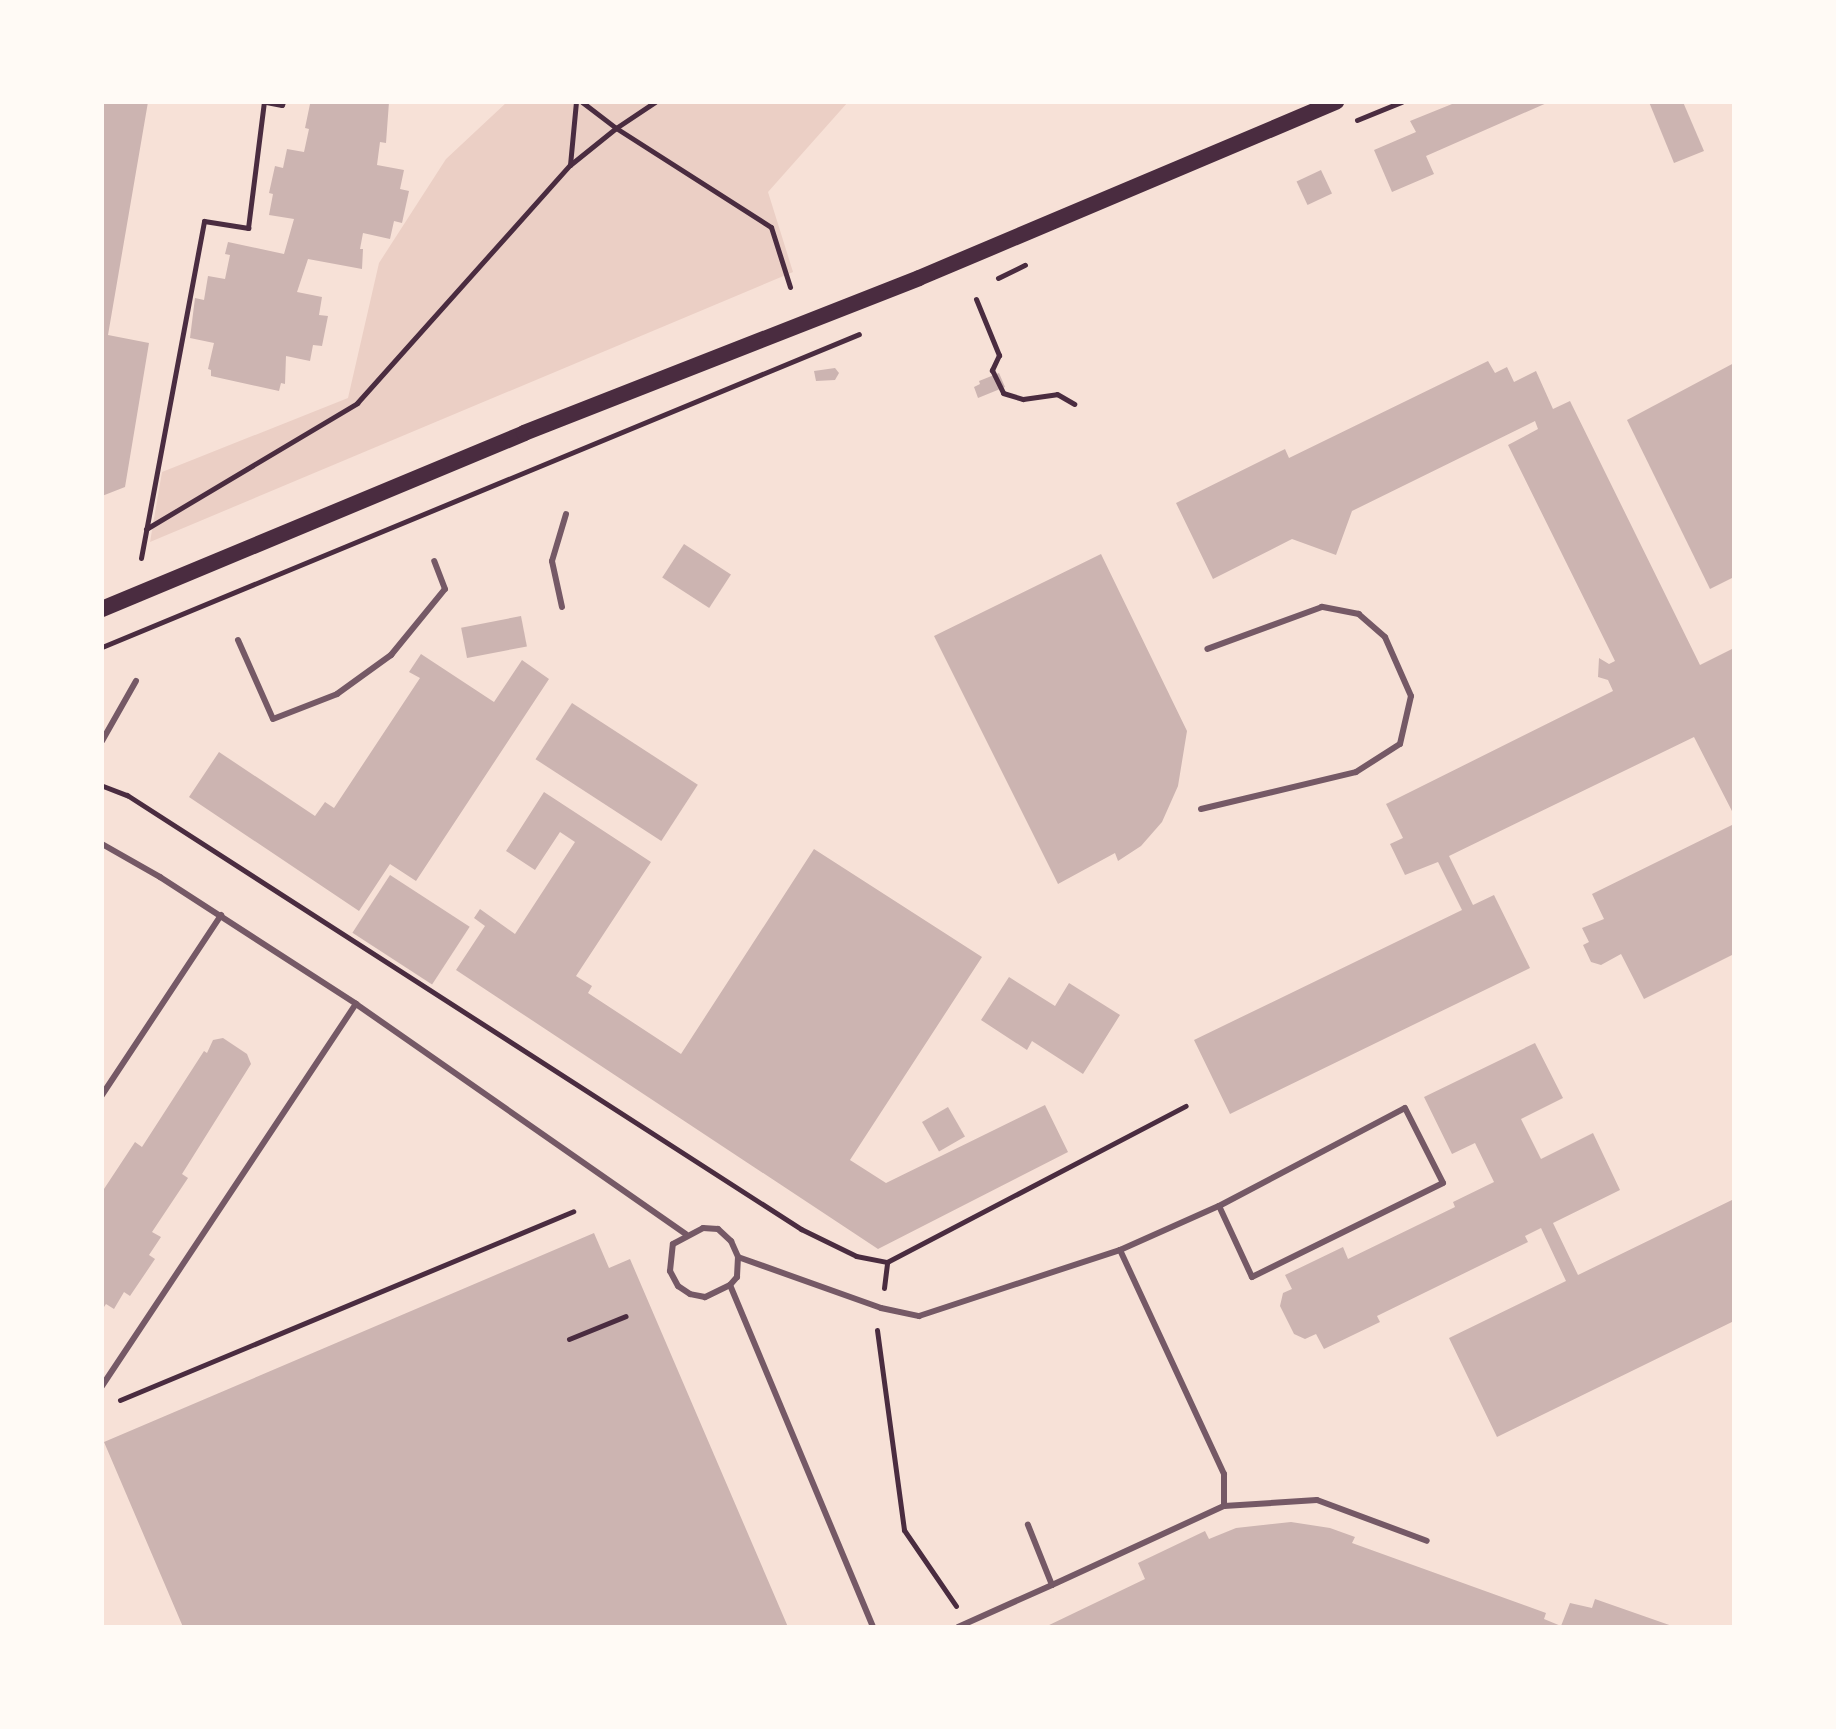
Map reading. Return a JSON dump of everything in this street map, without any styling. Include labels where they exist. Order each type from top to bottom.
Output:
[{"type":"main road","points":[[102,609],[524,433],[919,278],[1336,102]]},
{"type":"lane","points":[[562,607],[552,561],[566,514]]},
{"type":"lane","points":[[238,640],[273,719],[337,694],[391,655],[445,589],[434,561]]},
{"type":"lane","points":[[1201,809],[1356,772],[1400,744],[1411,696],[1385,637],[1359,614],[1322,607],[1207,649]]},
{"type":"lane","points":[[102,741],[136,681]]},
{"type":"lane","points":[[102,844],[221,915],[356,1004],[686,1234]]},
{"type":"lane","points":[[102,1095],[221,915]]},
{"type":"lane","points":[[102,1386],[356,1004]]},
{"type":"lane","points":[[738,1257],[881,1308],[919,1316],[1120,1250],[1219,1206],[1405,1108],[1443,1183],[1252,1277],[1219,1206]]},
{"type":"lane","points":[[703,1228],[718,1229],[731,1241],[738,1257],[737,1277],[730,1285],[705,1297],[690,1294],[678,1286],[670,1271],[669,1258],[673,1244],[686,1234],[703,1228]]},
{"type":"lane","points":[[1120,1250],[1224,1474],[1224,1506]]},
{"type":"lane","points":[[730,1285],[873,1627]]},
{"type":"lane","points":[[961,1626],[1224,1506],[1317,1500],[1427,1541]]},
{"type":"lane","points":[[1028,1525],[1052,1585]]},
{"type":"path","points":[[141,558],[204,221],[248,228],[265,102],[282,105],[283,102]]},
{"type":"path","points":[[570,165],[576,102]]},
{"type":"path","points":[[582,102],[616,128],[771,227],[790,287]]},
{"type":"path","points":[[146,529],[357,403],[570,165],[655,102]]},
{"type":"path","points":[[1344,126],[1401,102]]},
{"type":"path","points":[[989,281],[1030,263]]},
{"type":"path","points":[[976,299],[999,355],[992,370],[1003,393],[1023,399],[1057,394],[1074,404]]},
{"type":"path","points":[[102,647],[869,330]]},
{"type":"path","points":[[103,786],[127,795],[801,1229],[856,1256],[887,1262],[1186,1106]]},
{"type":"path","points":[[117,1401],[573,1211]]},
{"type":"path","points":[[887,1262],[876,1334],[904,1530],[953,1600],[961,1626]]},
{"type":"path","points":[[569,1339],[626,1316]]},
{"type":"shaded area","points":[[507,102],[848,102],[768,192],[793,272],[150,542],[162,472],[348,398],[379,263],[446,159]]},
{"type":"building","points":[[102,102],[148,102],[108,335],[149,343],[125,487],[102,496]]},
{"type":"building","points":[[389,102],[386,143],[380,142],[377,165],[404,170],[400,189],[409,191],[402,223],[394,221],[390,239],[363,233],[360,249],[363,249],[362,269],[308,259],[297,292],[322,297],[319,315],[328,316],[322,346],[313,345],[310,361],[286,356],[285,384],[281,383],[279,391],[211,376],[208,369],[214,343],[190,338],[195,298],[204,300],[208,276],[225,279],[230,255],[225,254],[228,242],[284,254],[294,219],[269,215],[273,194],[269,193],[275,166],[283,168],[287,149],[304,152],[309,129],[305,128],[310,104]]},
{"type":"building","points":[[1457,102],[1549,102],[1426,156],[1434,174],[1392,192],[1374,150],[1416,132],[1410,121]]},
{"type":"building","points":[[1649,102],[1683,102],[1704,151],[1674,163]]},
{"type":"building","points":[[1321,170],[1332,194],[1308,205],[1297,181]]},
{"type":"building","points":[[1488,361],[1495,373],[1507,367],[1514,382],[1536,371],[1553,409],[1570,401],[1700,665],[1734,648],[1734,815],[1694,737],[1449,856],[1473,905],[1494,895],[1530,968],[1230,1114],[1194,1040],[1462,910],[1438,862],[1405,875],[1390,844],[1403,838],[1386,804],[1613,691],[1608,680],[1598,677],[1599,658],[1609,664],[1615,661],[1508,445],[1538,429],[1535,421],[1352,511],[1336,555],[1292,539],[1213,579],[1176,503],[1285,449],[1289,458]]},
{"type":"building","points":[[1734,363],[1734,577],[1710,589],[1627,420]]},
{"type":"building","points":[[835,368],[839,373],[835,380],[816,381],[814,371]]},
{"type":"building","points":[[999,373],[1005,387],[978,398],[974,387],[980,384],[979,381]]},
{"type":"building","points":[[684,544],[731,574],[709,608],[662,578]]},
{"type":"building","points":[[1101,554],[1187,731],[1178,786],[1162,822],[1141,846],[1118,861],[1115,853],[1058,884],[934,636]]},
{"type":"building","points":[[521,616],[527,646],[467,658],[461,628]]},
{"type":"building","points":[[421,654],[494,702],[522,660],[549,679],[416,881],[390,864],[359,911],[189,797],[219,752],[315,816],[325,802],[334,808],[420,678],[409,672]]},
{"type":"building","points":[[572,703],[698,785],[661,841],[536,759]]},
{"type":"building","points":[[544,792],[651,862],[576,976],[592,986],[588,993],[681,1054],[814,849],[982,957],[850,1160],[886,1183],[1045,1105],[1068,1152],[878,1249],[456,970],[485,926],[474,918],[480,909],[515,934],[575,842],[560,832],[535,870],[506,851]]},
{"type":"building","points":[[1734,824],[1734,954],[1644,999],[1621,954],[1601,965],[1591,962],[1583,945],[1589,942],[1582,928],[1604,919],[1592,894]]},
{"type":"building","points":[[390,875],[470,927],[432,985],[352,933]]},
{"type":"building","points":[[1009,977],[1055,1006],[1069,983],[1120,1015],[1083,1074],[1032,1041],[1027,1050],[981,1020]]},
{"type":"building","points":[[223,1038],[247,1054],[251,1064],[182,1174],[188,1178],[152,1232],[161,1237],[149,1255],[155,1259],[130,1296],[124,1292],[114,1309],[106,1304],[102,1310],[102,1192],[135,1142],[142,1147],[204,1051],[207,1053],[213,1040]]},
{"type":"building","points":[[1535,1043],[1563,1098],[1521,1119],[1541,1159],[1593,1133],[1620,1190],[1553,1223],[1578,1275],[1734,1199],[1734,1321],[1497,1437],[1449,1338],[1566,1281],[1541,1228],[1525,1236],[1528,1242],[1377,1316],[1380,1322],[1324,1349],[1316,1334],[1305,1339],[1294,1334],[1280,1306],[1283,1293],[1292,1289],[1285,1275],[1343,1247],[1348,1259],[1455,1207],[1453,1202],[1494,1182],[1475,1143],[1452,1154],[1424,1097]]},
{"type":"building","points":[[948,1107],[965,1136],[939,1151],[922,1122]]},
{"type":"building","points":[[594,1233],[609,1268],[630,1259],[788,1627],[183,1627],[104,1442]]},
{"type":"building","points":[[1291,1522],[1330,1528],[1355,1537],[1352,1543],[1546,1613],[1544,1619],[1561,1626],[1570,1603],[1592,1608],[1595,1599],[1675,1627],[1045,1627],[1145,1579],[1138,1563],[1205,1531],[1209,1539],[1236,1528]]}]
